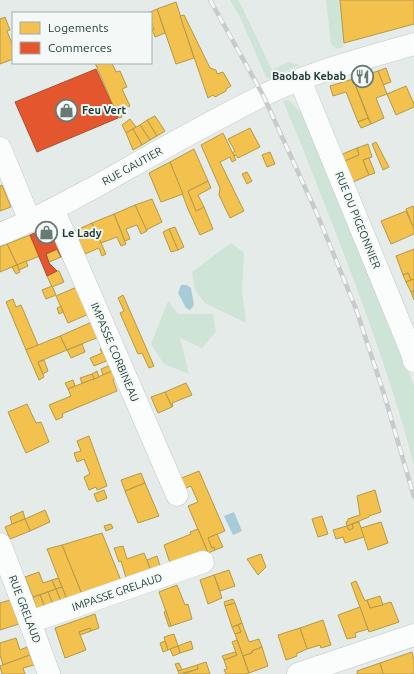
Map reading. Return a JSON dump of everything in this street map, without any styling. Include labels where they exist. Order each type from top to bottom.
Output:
[{"type":"street","name":"RUE GAUTIER","points":[[0,234],[52,210],[263,95],[300,80],[414,44]]},
{"type":"street","name":"RUE DU PIGEONNIER","points":[[300,80],[409,345],[414,361]]},
{"type":"street","points":[[0,148],[30,221]]},
{"type":"street","name":"IMPASSE CORBINEAU","points":[[52,210],[58,220],[177,495]]},
{"type":"street","name":"RUE GRELAUD","points":[[0,544],[49,674]]},
{"type":"street","name":"IMPASSE GRELAUD","points":[[30,622],[204,562]]},
{"type":"street","points":[[298,674],[414,635]]},
{"type":"green space","points":[[230,0],[238,0],[241,5],[272,70],[289,62],[300,65],[267,79],[239,15]]},
{"type":"green space","points":[[326,0],[340,0],[344,43],[343,47],[337,49],[331,44]]},
{"type":"green space","points":[[288,100],[303,114],[406,363],[414,387],[414,466],[383,362],[316,181],[283,101]]},
{"type":"green space","points":[[231,243],[244,253],[242,290],[246,323],[205,303],[195,290],[192,272]]},
{"type":"green space","points":[[168,301],[178,314],[213,314],[216,332],[202,348],[180,338],[189,374],[164,364],[151,344]]},
{"type":"water","points":[[181,285],[187,285],[191,288],[194,305],[190,310],[186,308],[178,293]]},
{"type":"water","points":[[234,512],[242,531],[233,535],[224,516]]},
{"type":"building: Logements","points":[[340,0],[414,0],[414,24],[344,43]]},
{"type":"building: Logements","points":[[176,2],[194,58],[176,64],[157,9]]},
{"type":"building: Logements","points":[[157,9],[165,33],[155,37],[152,29],[154,29],[152,24],[152,12],[150,12]]},
{"type":"building: Logements","points":[[184,15],[210,68],[216,70],[217,74],[223,72],[231,86],[226,89],[226,91],[215,97],[213,95],[208,98],[180,16]]},
{"type":"building: Logements","points":[[5,17],[10,30],[7,31],[12,44],[12,59],[0,64],[0,19]]},
{"type":"building: Logements","points":[[95,64],[112,64],[116,72],[120,71],[127,87],[122,89],[130,106],[116,112]]},
{"type":"building: Logements","points":[[386,68],[391,82],[383,85],[378,71]]},
{"type":"building: Logements","points":[[378,71],[387,94],[376,98],[384,118],[371,124],[353,79]]},
{"type":"building: Logements","points":[[353,79],[368,118],[358,122],[346,92],[333,96],[330,86]]},
{"type":"building: Logements","points":[[406,86],[414,107],[396,115],[387,94]]},
{"type":"building: Logements","points":[[119,110],[122,117],[119,118],[116,112]]},
{"type":"building: Logements","points":[[155,116],[165,131],[157,136],[147,120]]},
{"type":"building: Logements","points":[[368,118],[371,124],[361,128],[358,122]]},
{"type":"building: Logements","points":[[130,119],[136,127],[126,133],[122,125]]},
{"type":"building: Logements","points":[[147,120],[157,136],[150,140],[140,125]]},
{"type":"building: Logements","points":[[140,125],[150,140],[142,145],[133,129]]},
{"type":"building: Logements","points":[[250,128],[260,147],[238,158],[232,153],[235,151],[228,139]]},
{"type":"building: Logements","points":[[133,129],[142,145],[133,150],[126,133]]},
{"type":"building: Logements","points":[[223,133],[236,160],[232,162],[230,157],[220,162],[244,211],[230,218],[219,195],[220,188],[201,145]]},
{"type":"building: Logements","points":[[376,142],[389,167],[383,170],[372,144]]},
{"type":"building: Logements","points":[[368,144],[372,157],[363,160],[369,175],[351,183],[342,162],[359,155],[357,148]]},
{"type":"building: Logements","points":[[357,148],[359,155],[342,162],[340,155]]},
{"type":"building: Logements","points":[[194,149],[208,181],[188,191],[196,211],[204,207],[213,229],[200,235],[188,209],[170,162]]},
{"type":"building: Logements","points":[[270,152],[275,164],[267,167],[262,155]]},
{"type":"building: Logements","points":[[369,158],[375,173],[369,175],[363,160]]},
{"type":"building: Logements","points":[[170,162],[183,194],[161,202],[149,173]]},
{"type":"building: Logements","points":[[247,172],[252,181],[247,184],[242,174]]},
{"type":"building: Logements","points":[[208,181],[211,188],[198,195],[204,207],[196,211],[188,191]]},
{"type":"building: Logements","points":[[2,185],[11,207],[0,211],[0,186]]},
{"type":"building: Logements","points":[[152,199],[162,222],[146,230],[135,205]]},
{"type":"building: Logements","points":[[135,205],[147,231],[141,234],[137,225],[126,229],[130,239],[125,241],[114,214]]},
{"type":"building: Logements","points":[[413,206],[414,209],[414,229],[406,209]]},
{"type":"building: Logements","points":[[406,211],[414,229],[414,234],[391,244],[381,221]]},
{"type":"building: Logements","points":[[114,214],[126,244],[121,246],[117,237],[101,243],[92,223]]},
{"type":"building: Logements","points":[[92,223],[106,254],[102,256],[99,248],[85,254],[70,233]]},
{"type":"building: Logements","points":[[175,227],[184,247],[178,250],[169,229]]},
{"type":"building: Logements","points":[[169,229],[178,250],[171,252],[163,232]]},
{"type":"building: Logements","points":[[30,235],[40,256],[17,265],[7,244]]},
{"type":"building: Logements","points":[[7,244],[17,265],[0,272],[0,247]]},
{"type":"building: Logements","points":[[57,249],[61,257],[49,262],[46,254]]},
{"type":"building: Logements","points":[[414,249],[414,279],[411,280],[408,273],[403,275],[396,256]]},
{"type":"building: Logements","points":[[26,261],[28,266],[19,270],[17,265]]},
{"type":"building: Logements","points":[[17,265],[20,272],[16,274],[12,267]]},
{"type":"building: Logements","points":[[59,271],[64,282],[52,287],[47,276]]},
{"type":"building: Logements","points":[[408,273],[411,280],[406,282],[403,275]]},
{"type":"building: Logements","points":[[414,279],[414,291],[411,292],[406,282]]},
{"type":"building: Logements","points":[[52,286],[56,295],[46,299],[42,290]]},
{"type":"building: Logements","points":[[79,286],[91,313],[68,323],[56,296]]},
{"type":"building: Logements","points":[[414,291],[414,300],[411,292]]},
{"type":"building: Logements","points":[[123,295],[154,366],[149,368],[142,353],[138,354],[120,313],[124,311],[118,298]]},
{"type":"building: Logements","points":[[13,299],[16,307],[21,305],[38,345],[26,350],[6,302]]},
{"type":"building: Logements","points":[[61,306],[63,312],[59,314],[57,308]]},
{"type":"building: Logements","points":[[94,321],[101,336],[67,350],[60,336]]},
{"type":"building: Logements","points":[[60,336],[67,350],[38,362],[44,377],[39,380],[26,350]]},
{"type":"building: Logements","points":[[82,344],[85,352],[71,358],[67,350]]},
{"type":"building: Logements","points":[[106,347],[111,359],[94,366],[90,358],[102,353],[100,349]]},
{"type":"building: Logements","points":[[44,360],[48,371],[43,374],[38,362]]},
{"type":"building: Logements","points":[[113,364],[115,370],[103,375],[101,369]]},
{"type":"building: Logements","points":[[115,370],[119,377],[113,380],[117,391],[64,413],[62,414],[63,417],[56,420],[49,405],[71,396],[68,389]]},
{"type":"building: Logements","points":[[97,371],[99,377],[94,379],[92,374]]},
{"type":"building: Logements","points":[[92,374],[94,379],[82,383],[80,378]]},
{"type":"building: Logements","points":[[73,380],[75,386],[68,389],[65,383]]},
{"type":"building: Logements","points":[[186,383],[192,395],[172,403],[172,407],[165,392]]},
{"type":"building: Logements","points":[[165,392],[172,407],[158,413],[151,397]]},
{"type":"building: Logements","points":[[27,404],[36,423],[41,422],[49,442],[26,453],[8,412]]},
{"type":"building: Logements","points":[[89,436],[107,486],[97,490],[96,487],[89,490],[84,477],[90,474],[84,459],[77,462],[74,453],[81,451],[77,441]]},
{"type":"building: Logements","points":[[199,471],[225,531],[208,538],[212,548],[214,547],[215,550],[208,553],[188,506],[198,502],[191,486],[181,490],[177,480]]},
{"type":"building: Logements","points":[[141,473],[145,483],[125,491],[121,480]]},
{"type":"building: Logements","points":[[145,483],[159,516],[138,523],[125,491]]},
{"type":"building: Logements","points":[[104,490],[107,498],[97,502],[94,494]]},
{"type":"building: Logements","points":[[375,490],[381,512],[347,526],[346,522],[348,519],[360,515],[357,496]]},
{"type":"building: Logements","points":[[45,510],[50,522],[30,531],[25,519]]},
{"type":"building: Logements","points":[[23,511],[25,519],[12,524],[10,517]]},
{"type":"building: Logements","points":[[322,516],[328,534],[318,537],[312,519]]},
{"type":"building: Logements","points":[[25,519],[30,531],[10,539],[5,527]]},
{"type":"building: Logements","points":[[359,522],[364,537],[345,543],[343,537],[336,539],[333,530],[347,526],[349,530],[353,528],[352,524]]},
{"type":"building: Logements","points":[[381,522],[388,543],[368,550],[361,528]]},
{"type":"building: Logements","points":[[111,524],[113,528],[106,531],[104,526]]},
{"type":"building: Logements","points":[[352,524],[353,528],[349,530],[347,526]]},
{"type":"building: Logements","points":[[198,529],[208,553],[170,563],[164,545],[191,534],[190,532]]},
{"type":"building: Logements","points":[[102,533],[122,583],[83,597],[62,545]]},
{"type":"building: Logements","points":[[217,534],[223,547],[215,550],[214,547],[212,548],[208,538]]},
{"type":"building: Logements","points":[[62,545],[83,597],[68,602],[47,549]]},
{"type":"building: Logements","points":[[123,546],[127,559],[144,553],[152,573],[127,581],[121,561],[119,562],[114,548]]},
{"type":"building: Logements","points":[[261,554],[266,567],[258,575],[247,559]]},
{"type":"building: Logements","points":[[157,556],[161,569],[152,573],[147,560]]},
{"type":"building: Logements","points":[[229,570],[235,586],[220,591],[214,575]]},
{"type":"building: Logements","points":[[39,572],[43,583],[52,580],[56,589],[33,597],[25,577]]},
{"type":"building: Logements","points":[[214,575],[222,598],[208,604],[200,580]]},
{"type":"building: Logements","points":[[58,578],[62,587],[56,589],[52,580]]},
{"type":"building: Logements","points":[[356,581],[365,601],[367,600],[370,608],[391,602],[399,622],[369,632],[351,583]]},
{"type":"building: Logements","points":[[177,585],[185,605],[188,604],[192,619],[171,626],[159,592]]},
{"type":"building: Logements","points":[[62,587],[68,602],[62,604],[56,589]]},
{"type":"building: Logements","points":[[56,589],[62,604],[54,607],[48,592]]},
{"type":"building: Logements","points":[[48,592],[54,607],[46,610],[40,595]]},
{"type":"building: Logements","points":[[40,595],[46,610],[38,613],[33,597]]},
{"type":"building: Logements","points":[[380,596],[383,605],[370,608],[367,600]]},
{"type":"building: Logements","points":[[233,599],[235,603],[225,606],[224,602]]},
{"type":"building: Logements","points":[[10,600],[19,624],[0,630],[0,603]]},
{"type":"building: Logements","points":[[235,603],[242,623],[232,627],[225,606]]},
{"type":"building: Logements","points":[[360,607],[368,629],[355,633],[356,637],[347,639],[338,615]]},
{"type":"building: Logements","points":[[166,611],[171,626],[169,627],[164,612]]},
{"type":"building: Logements","points":[[95,614],[99,628],[91,631],[90,628],[79,632],[86,650],[65,658],[55,628]]},
{"type":"building: Logements","points":[[323,620],[331,645],[321,648],[320,645],[307,649],[300,628]]},
{"type":"building: Logements","points":[[242,623],[249,642],[259,639],[262,647],[243,656],[235,634],[241,632],[238,625]]},
{"type":"building: Logements","points":[[238,625],[241,632],[235,634],[232,627]]},
{"type":"building: Logements","points":[[90,628],[91,631],[80,635],[79,632]]},
{"type":"building: Logements","points":[[300,628],[307,649],[296,654],[297,656],[286,660],[278,635]]},
{"type":"building: Logements","points":[[174,634],[178,646],[168,650],[164,637]]},
{"type":"building: Logements","points":[[16,638],[20,650],[27,647],[30,655],[3,665],[0,655],[0,643]]},
{"type":"building: Logements","points":[[237,640],[249,673],[226,674],[224,670],[227,669],[224,660],[237,655],[232,642]]},
{"type":"building: Logements","points":[[165,641],[168,650],[163,652],[160,643]]},
{"type":"building: Logements","points":[[191,641],[193,649],[180,653],[178,646]]},
{"type":"building: Logements","points":[[178,646],[180,653],[173,656],[170,649]]},
{"type":"building: Logements","points":[[262,647],[268,666],[249,673],[243,656]]},
{"type":"building: Logements","points":[[235,652],[237,655],[224,660],[222,656]]},
{"type":"building: Logements","points":[[412,652],[414,674],[383,674],[380,663]]},
{"type":"building: Logements","points":[[30,655],[34,665],[23,668],[25,674],[2,674],[0,666]]},
{"type":"building: Logements","points":[[206,662],[210,674],[183,674],[198,669],[197,665]]},
{"type":"building: Logements","points":[[179,663],[182,670],[178,671],[175,664]]},
{"type":"building: Logements","points":[[380,663],[383,674],[356,674],[358,673],[357,671]]},
{"type":"building: Logements","points":[[197,665],[198,669],[179,674],[178,671]]},
{"type":"building: Commerces","name":"Feu Vert","points":[[96,69],[118,118],[37,152],[15,102]]},
{"type":"building: Commerces","points":[[53,225],[66,255],[61,257],[57,249],[46,254],[49,263],[57,271],[47,276],[30,235]]},
{"type":"railway","points":[[210,0],[263,95],[318,216],[356,309],[384,394],[414,497]]},
{"type":"place","name":"Baobab Kebab","points":[[362,76]]},
{"type":"place","name":"Feu Vert","points":[[66,110]]},
{"type":"place","name":"Le Lady","points":[[47,233]]}]
